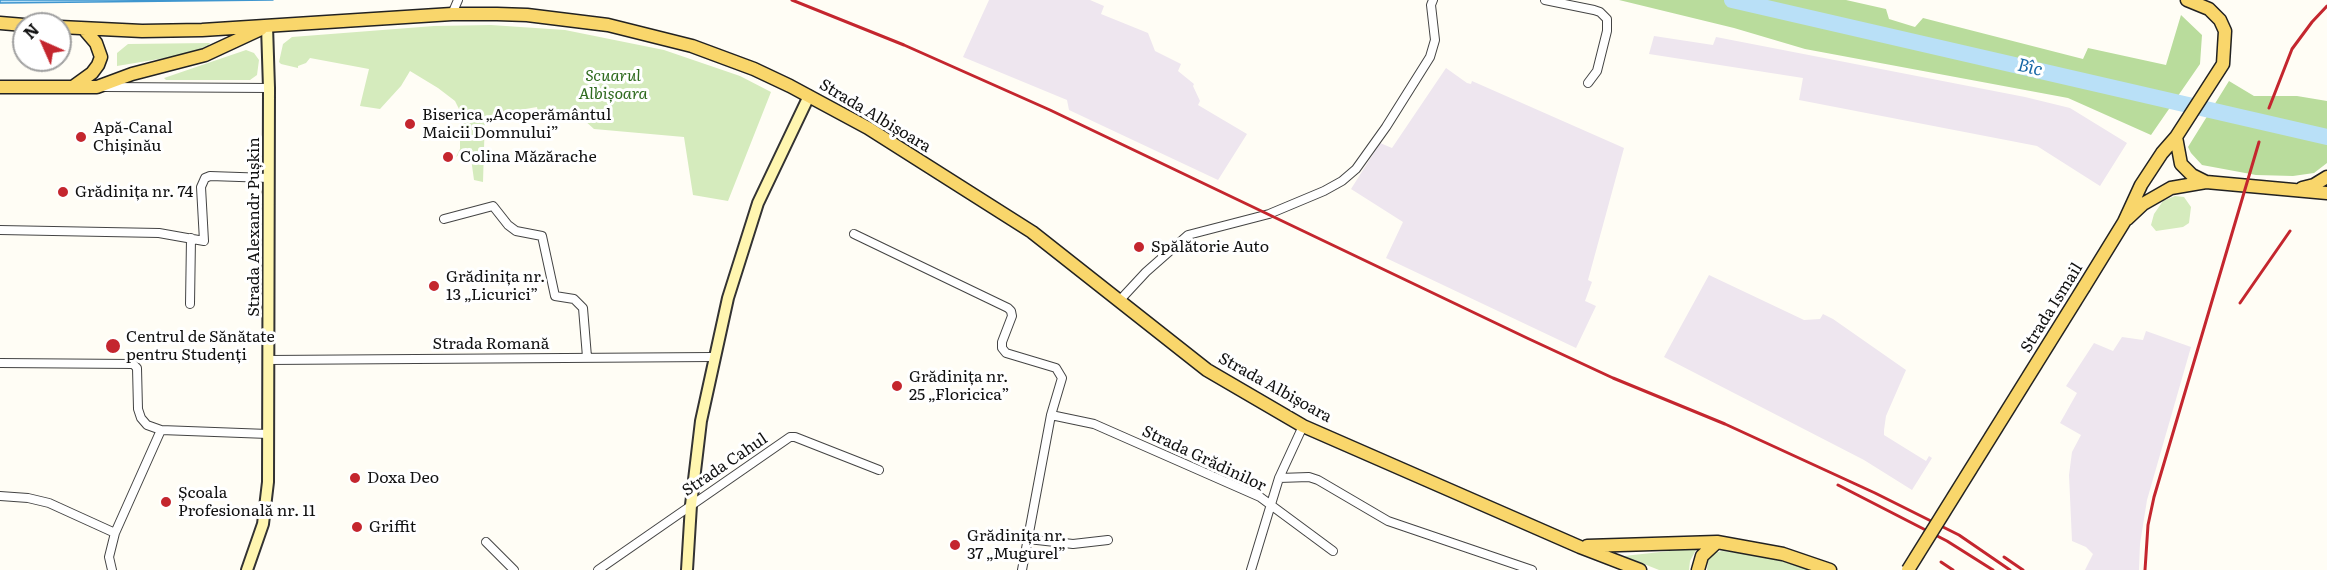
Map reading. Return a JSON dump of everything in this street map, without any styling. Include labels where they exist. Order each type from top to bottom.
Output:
[{"type":"main road","name":"Strada Ismail","points":[[1908,570],[2124,222],[2141,184],[2162,153],[2176,138],[2223,64],[2225,31],[2220,20],[2209,9],[2187,0]]},
{"type":"main road","name":"Strada Albișoara","points":[[72,28],[154,31],[452,14],[527,15],[608,25],[692,46],[754,69],[868,128],[1032,232],[1207,370],[1303,426],[1580,547],[1640,570]]},
{"type":"main road","points":[[0,87],[97,87],[132,74],[205,55],[267,26]]},
{"type":"main road","name":"Strada Alexandr Pușkin","points":[[247,570],[260,536],[267,497],[270,88],[267,26]]},
{"type":"main road","points":[[73,87],[92,73],[101,57],[96,43],[84,28]]},
{"type":"main road","points":[[687,570],[691,505],[701,421],[713,357],[735,272],[751,222],[765,187],[809,96]]},
{"type":"main road","points":[[2176,138],[2181,164],[2192,175],[2206,182]]},
{"type":"main road","points":[[2295,190],[2313,185],[2327,177]]},
{"type":"main road","points":[[2124,222],[2143,204],[2171,188],[2206,182],[2327,193]]},
{"type":"main road","name":"Strada Albișoara","points":[[1580,547],[1717,542],[1783,554],[1830,570]]},
{"type":"main road","points":[[1698,570],[1702,556],[1717,542]]},
{"type":"street","points":[[452,14],[458,0]]},
{"type":"street","points":[[1545,0],[1594,10],[1607,19],[1607,31],[1597,71],[1588,83]]},
{"type":"street","points":[[1120,300],[1146,272],[1188,235],[1269,214],[1324,191],[1342,181],[1356,169],[1386,127],[1430,57],[1435,40],[1430,2]]},
{"type":"street","points":[[97,87],[270,88]]},
{"type":"street","points":[[0,230],[134,232],[204,241],[201,187],[205,178],[210,176],[269,178]]},
{"type":"street","points":[[444,219],[493,206],[508,225],[516,231],[542,236],[555,296],[573,299],[583,308],[587,357]]},
{"type":"street","points":[[854,234],[1008,308],[1012,315],[1002,348],[1006,353],[1056,368],[1062,378],[1051,415],[1022,570]]},
{"type":"street","points":[[190,304],[191,238]]},
{"type":"street","name":"Strada Romană","points":[[268,360],[713,357]]},
{"type":"street","points":[[0,363],[134,363],[137,368],[138,409],[147,425],[161,429],[268,434]]},
{"type":"street","name":"Strada Grădinilor","points":[[1051,415],[1094,424],[1260,497],[1334,550]]},
{"type":"street","points":[[1251,570],[1279,478],[1303,426]]},
{"type":"street","points":[[112,570],[110,557],[115,533],[161,429]]},
{"type":"street","name":"Strada Cahul","points":[[597,570],[790,437],[879,470]]},
{"type":"street","name":"Strada Grădinilor","points":[[1279,478],[1309,477],[1318,480],[1388,521],[1532,570]]},
{"type":"street","points":[[0,496],[28,498],[49,503],[115,533]]},
{"type":"street","points":[[1028,540],[1073,544],[1108,540]]},
{"type":"street","points":[[486,542],[514,570]]},
{"type":"shaded area","points":[[989,0],[1090,0],[1104,6],[1101,14],[1148,33],[1155,51],[1181,64],[1178,71],[1194,84],[1200,101],[1198,105],[1247,134],[1218,180],[1069,110],[1067,100],[963,57]]},
{"type":"shaded area","points":[[1654,36],[1713,45],[1716,37],[2025,97],[2070,108],[2127,143],[2100,186],[2037,146],[1799,100],[1803,78],[1649,54]]},
{"type":"shaded area","points":[[1446,68],[1467,83],[1471,84],[1472,81],[1624,148],[1588,280],[1592,282],[1585,301],[1596,306],[1576,348],[1386,258],[1403,222],[1351,189],[1380,143],[1392,148]]},
{"type":"shaded area","points":[[1709,275],[1804,320],[1820,319],[1823,314],[1906,370],[1886,416],[1884,435],[1926,461],[1929,456],[1932,458],[1912,490],[1864,460],[1664,357]]},
{"type":"shaded area","points":[[2146,331],[2191,347],[2147,500],[2140,544],[2139,570],[2085,570],[2093,554],[2086,547],[2072,541],[2069,475],[2072,452],[2081,435],[2060,423],[2077,393],[2066,386],[2094,343],[2113,351],[2122,337],[2143,340]]},
{"type":"green space","points":[[1619,0],[1846,0],[1886,9],[1889,19],[1915,27],[1923,18],[2083,59],[2088,48],[2166,65],[2181,15],[2202,35],[2200,64],[2151,135],[2068,98],[1805,49],[1734,28]]},
{"type":"green space","name":"Scuarul Albișoara","points":[[491,25],[565,30],[664,50],[740,76],[771,92],[728,201],[693,195],[684,137],[594,129],[573,110],[539,118],[537,107],[485,116],[483,182],[474,180],[470,151],[462,152],[456,157],[460,149],[460,138],[463,137],[463,117],[455,101],[410,71],[401,86],[380,109],[360,106],[369,69],[310,58],[298,68],[279,62],[283,44],[292,37],[434,26]]},
{"type":"green space","points":[[210,43],[208,46],[183,55],[117,66],[117,53],[128,44]]},
{"type":"green space","points":[[246,50],[254,53],[259,60],[257,75],[250,80],[166,80],[164,78]]},
{"type":"green space","points":[[2229,81],[2254,96],[2297,96],[2327,101],[2327,163],[2314,173],[2293,176],[2256,175],[2202,165],[2188,147]]},
{"type":"green space","points":[[2175,196],[2184,197],[2191,207],[2189,223],[2183,227],[2156,231],[2151,225],[2154,214],[2163,201]]},
{"type":"green space","points":[[1697,548],[1690,561],[1689,570],[1659,570],[1624,556]]},
{"type":"green space","points":[[1722,551],[1773,557],[1810,570],[1707,570],[1708,559],[1714,553]]},
{"type":"water","points":[[0,0],[273,0],[0,3]]},
{"type":"waterway","name":"Bîc","points":[[1732,0],[2327,137]]},
{"type":"railway","points":[[792,0],[904,45],[1050,110],[1613,378],[1725,424],[1875,493],[1959,535],[2010,570]]},
{"type":"railway","points":[[2269,108],[2292,49],[2327,6]]},
{"type":"railway","points":[[2145,570],[2148,525],[2154,497],[2259,142]]},
{"type":"railway","points":[[2240,303],[2290,231]]},
{"type":"railway","points":[[1838,485],[1947,541],[1993,570]]},
{"type":"railway","points":[[2004,557],[2023,570]]},
{"type":"railway","points":[[1941,562],[1953,570]]},
{"type":"place","name":"Biserica „Acoperământul Maicii Domnului”","points":[[410,124]]},
{"type":"place","name":"Apă-Canal Chișinău","points":[[81,137]]},
{"type":"place","name":"Colina Măzărache","points":[[448,157]]},
{"type":"place","name":"Grădinița nr. 74","points":[[63,192]]},
{"type":"place","name":"Spălătorie Auto","points":[[1139,247]]},
{"type":"place","name":"Grădinița nr. 13 „Licurici”","points":[[434,286]]},
{"type":"place","name":"Centrul de Sănătate pentru Studenți","points":[[113,346]]},
{"type":"place","name":"Grădinița nr. 25 „Floricica”","points":[[897,386]]},
{"type":"place","name":"Doxa Deo","points":[[355,478]]},
{"type":"place","name":"Școala Profesională nr. 11","points":[[166,502]]},
{"type":"place","name":"Griffit","points":[[357,527]]},
{"type":"place","name":"Grădinița nr. 37 „Mugurel”","points":[[955,545]]}]
